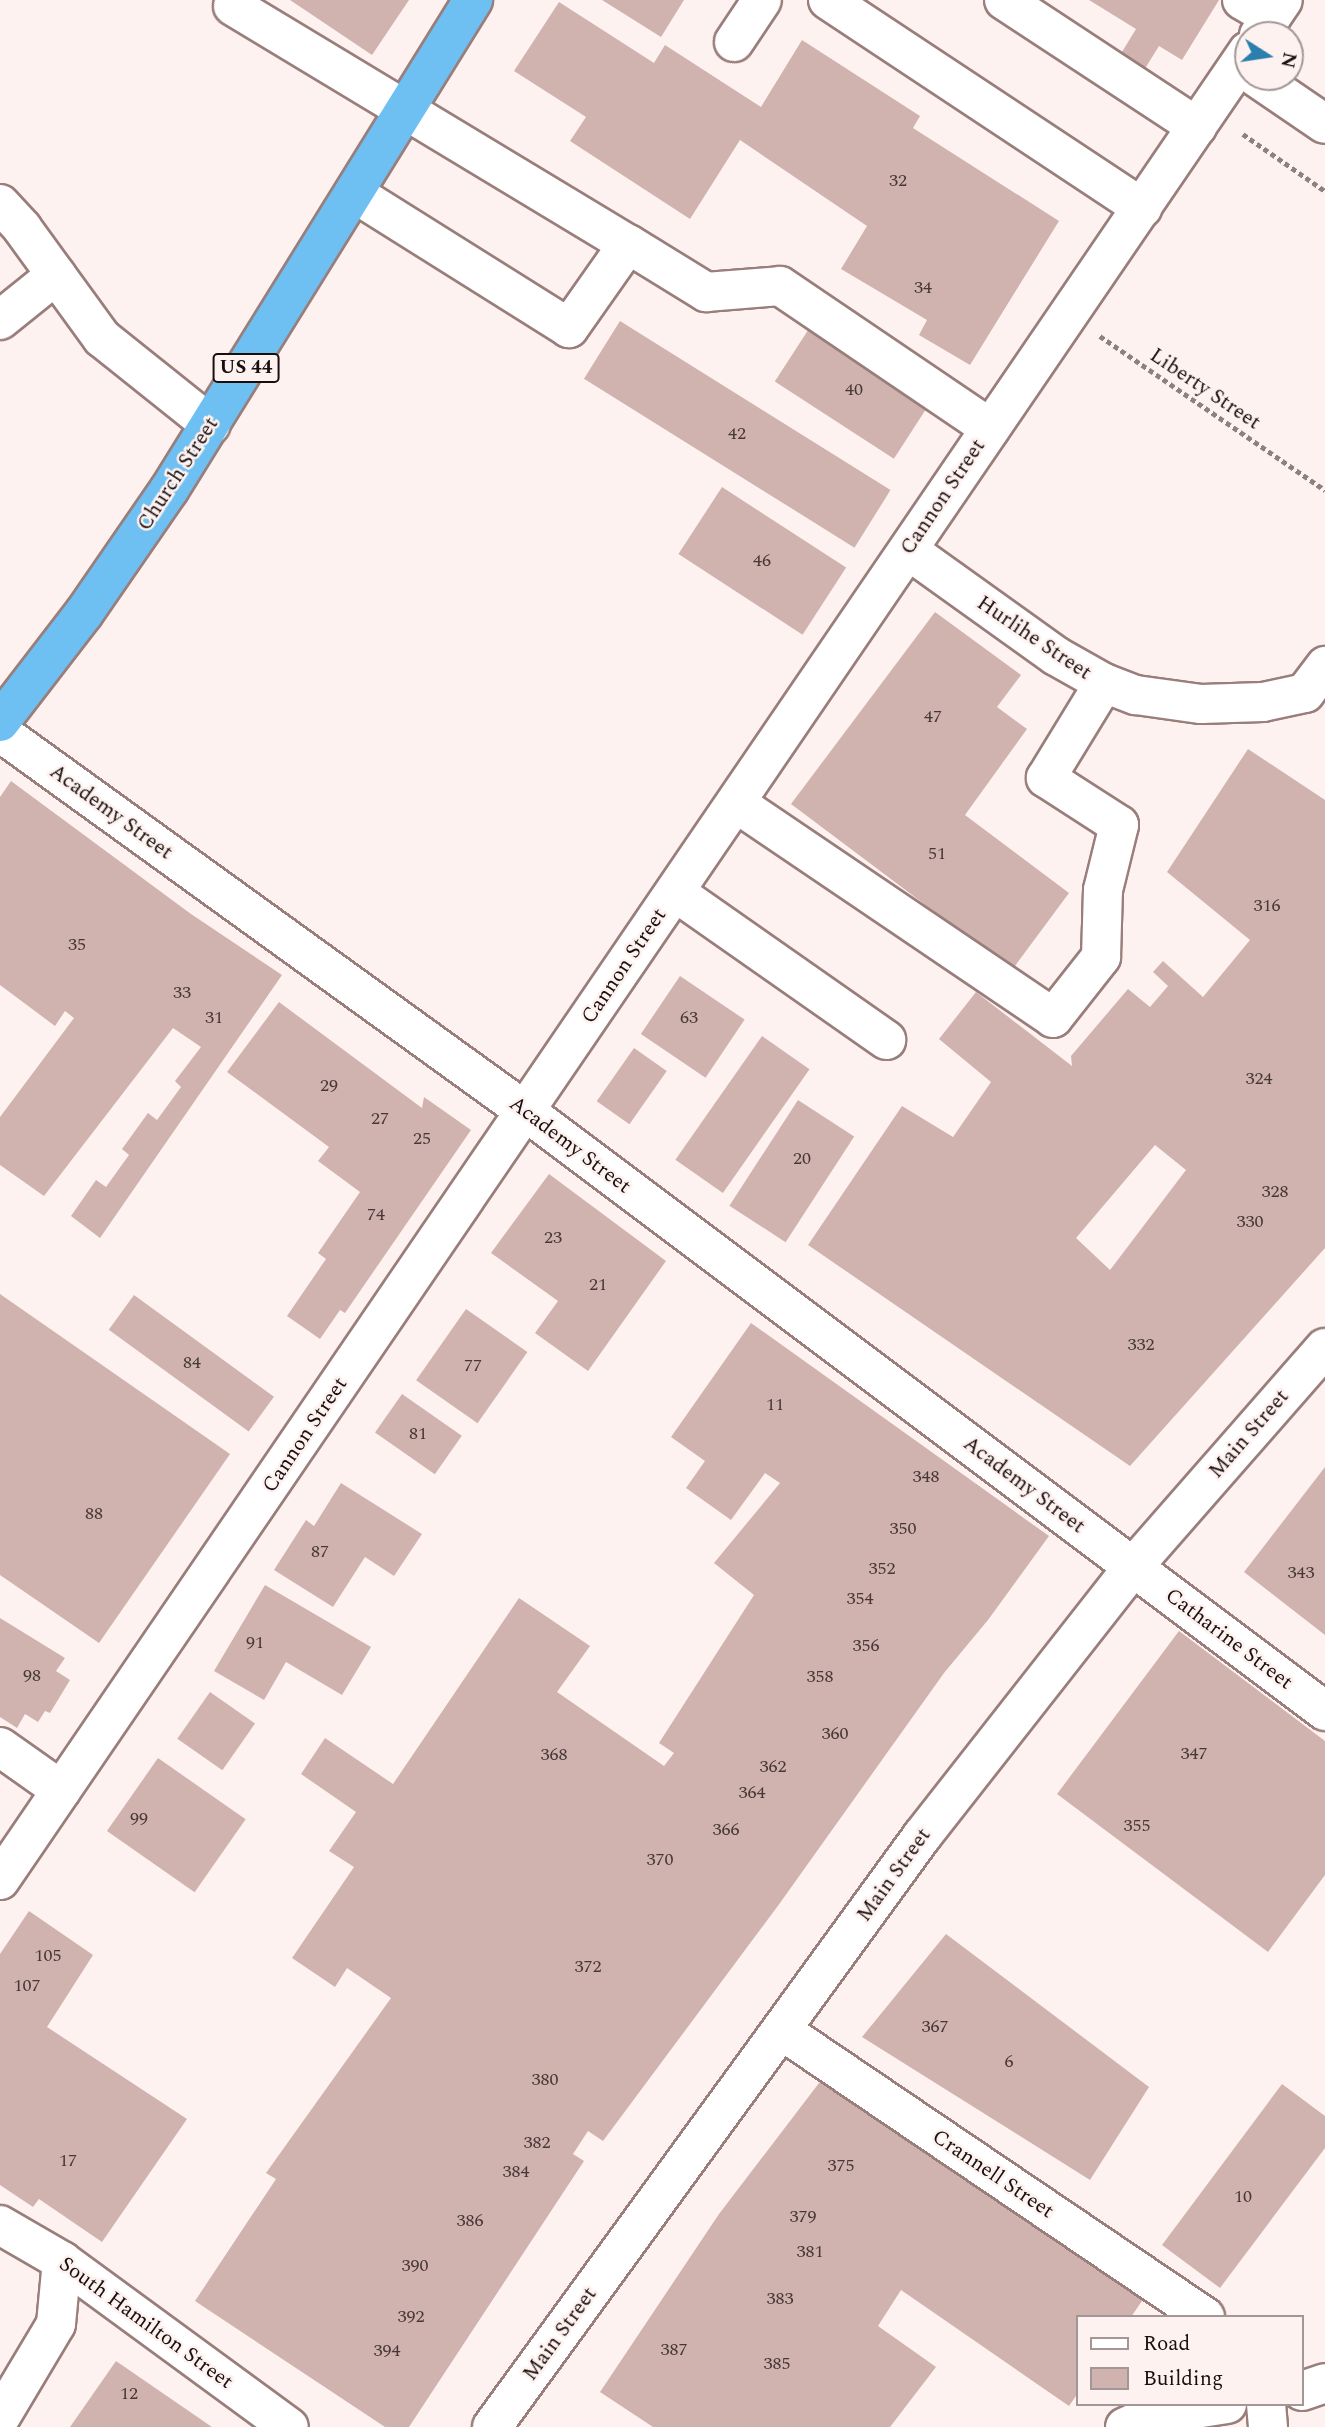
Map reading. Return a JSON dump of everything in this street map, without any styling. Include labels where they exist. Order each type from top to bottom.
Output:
[{"type":"highway","name":"Church Street","points":[[0,722],[84,613],[211,425],[472,0]]},
{"type":"street","points":[[734,42],[762,0]]},
{"type":"street","points":[[828,0],[1142,208]]},
{"type":"street","points":[[1004,0],[1202,118]]},
{"type":"street","points":[[233,6],[706,292],[780,286],[990,428]]},
{"type":"street","name":"Cannon Street","points":[[0,1880],[1234,72]]},
{"type":"street","points":[[1298,91],[1325,124]]},
{"type":"street","points":[[354,193],[569,328],[628,244]]},
{"type":"street","points":[[0,204],[57,275],[102,338],[211,425]]},
{"type":"street","points":[[0,320],[57,275]]},
{"type":"street","name":"Hurlihe Street","points":[[908,550],[1056,656],[1104,684],[1167,701],[1232,705],[1305,693],[1325,666]]},
{"type":"street","points":[[736,803],[1054,1018],[1101,957],[1103,890],[1119,825],[1046,778],[1104,684]]},
{"type":"street","name":"Academy Street","points":[[0,732],[525,1111],[1133,1567]]},
{"type":"street","points":[[675,892],[886,1040]]},
{"type":"street","name":"Main Street","points":[[492,2427],[922,1836],[1133,1567],[1325,1348]]},
{"type":"street","name":"Catharine Street","points":[[1133,1567],[1325,1712]]},
{"type":"street","points":[[0,1747],[61,1790]]},
{"type":"street","name":"Crannell Street","points":[[781,2030],[1202,2315]]},
{"type":"street","name":"South Hamilton Street","points":[[0,2225],[62,2261],[289,2427]]},
{"type":"street","points":[[0,2418],[55,2324],[62,2261]]},
{"type":"street","points":[[1125,2427],[1150,2416],[1214,2406]]},
{"type":"street","points":[[1266,2406],[1268,2427]]},
{"type":"path","points":[[1202,118],[1325,191]]},
{"type":"path","name":"Liberty Street","points":[[1068,314],[1325,490]]},
{"type":"building","points":[[290,0],[409,0],[372,55]]},
{"type":"building","points":[[602,0],[684,0],[661,37]]},
{"type":"building","points":[[1089,0],[1219,0],[1182,60],[1159,46],[1141,75],[1117,60],[1136,29]]},
{"type":"building","points":[[559,2],[654,63],[665,45],[761,107],[802,40],[920,116],[913,128],[1059,221],[970,365],[919,335],[927,320],[841,269],[867,226],[740,140],[690,219],[570,141],[586,117],[514,71]]},
{"type":"building","points":[[620,321],[891,490],[854,548],[584,379]]},
{"type":"building","points":[[814,321],[933,398],[894,459],[775,381]]},
{"type":"building","points":[[722,487],[846,568],[803,635],[678,554]]},
{"type":"building","points":[[935,612],[1021,675],[997,707],[1027,729],[965,815],[1069,893],[1012,970],[791,804]]},
{"type":"building","points":[[1248,749],[1325,800],[1325,1248],[1130,1466],[808,1245],[902,1106],[953,1137],[991,1082],[939,1039],[976,992],[1072,1066],[1071,1056],[1128,989],[1150,1007],[1168,986],[1153,972],[1163,961],[1203,997],[1250,940],[1167,872]],"holes":[[[1155,1145],[1186,1170],[1110,1270],[1076,1238]]]},
{"type":"building","points":[[11,781],[191,914],[282,975],[100,1238],[71,1216],[96,1180],[106,1187],[129,1155],[122,1149],[148,1113],[157,1120],[181,1087],[175,1081],[201,1047],[173,1028],[44,1196],[0,1165],[0,1117],[74,1018],[65,1011],[55,1026],[0,985],[0,797]]},
{"type":"building","points":[[680,976],[745,1020],[706,1078],[641,1034]]},
{"type":"building","points":[[279,1002],[422,1108],[424,1097],[471,1130],[345,1313],[340,1310],[320,1339],[287,1316],[326,1259],[318,1253],[360,1192],[318,1161],[329,1147],[227,1072]]},
{"type":"building","points":[[762,1036],[810,1069],[723,1193],[675,1160]]},
{"type":"building","points":[[634,1048],[667,1071],[629,1124],[597,1101]]},
{"type":"building","points":[[798,1100],[854,1136],[786,1242],[729,1206]]},
{"type":"building","points":[[549,1174],[666,1261],[588,1371],[535,1333],[558,1301],[491,1253]]},
{"type":"building","points":[[0,1294],[230,1454],[99,1643],[0,1575]]},
{"type":"building","points":[[134,1295],[274,1397],[249,1431],[109,1330]]},
{"type":"building","points":[[466,1309],[527,1352],[478,1423],[416,1380]]},
{"type":"building","points":[[751,1323],[1049,1536],[988,1620],[944,1673],[780,1903],[603,2141],[588,2131],[573,2154],[584,2161],[409,2427],[385,2427],[195,2301],[276,2179],[266,2173],[391,1998],[347,1968],[335,1987],[292,1958],[354,1867],[329,1851],[356,1812],[301,1774],[325,1738],[393,1784],[519,1598],[590,1646],[557,1692],[664,1766],[674,1753],[659,1743],[754,1595],[714,1563],[780,1483],[765,1473],[731,1520],[686,1488],[705,1461],[671,1437]]},
{"type":"building","points":[[402,1394],[462,1436],[435,1474],[375,1433]]},
{"type":"building","points":[[1325,1467],[1325,1635],[1244,1572]]},
{"type":"building","points":[[341,1483],[422,1534],[394,1576],[365,1557],[333,1607],[274,1570],[306,1520],[314,1526]]},
{"type":"building","points":[[265,1585],[371,1647],[342,1695],[286,1662],[264,1700],[214,1671]]},
{"type":"building","points":[[0,1618],[65,1658],[56,1671],[70,1680],[50,1713],[45,1711],[38,1722],[25,1714],[17,1728],[0,1717]]},
{"type":"building","points":[[1179,1631],[1325,1741],[1325,1875],[1268,1952],[1057,1794]]},
{"type":"building","points":[[210,1692],[255,1724],[222,1770],[177,1739]]},
{"type":"building","points":[[158,1758],[246,1819],[195,1892],[107,1831]]},
{"type":"building","points":[[29,1911],[93,1955],[47,2027],[187,2119],[102,2242],[39,2199],[33,2207],[0,2185],[0,1954]]},
{"type":"building","points":[[946,1934],[1149,2087],[1090,2180],[862,2037]]},
{"type":"building","points":[[832,2066],[1155,2282],[1132,2315],[1076,2315],[1076,2396],[1069,2406],[901,2290],[878,2326],[936,2367],[890,2427],[653,2427],[600,2392],[719,2214]]},
{"type":"building","points":[[1282,2084],[1325,2116],[1325,2148],[1220,2288],[1162,2245]]},
{"type":"building","points":[[116,2361],[212,2427],[70,2427]]}]
